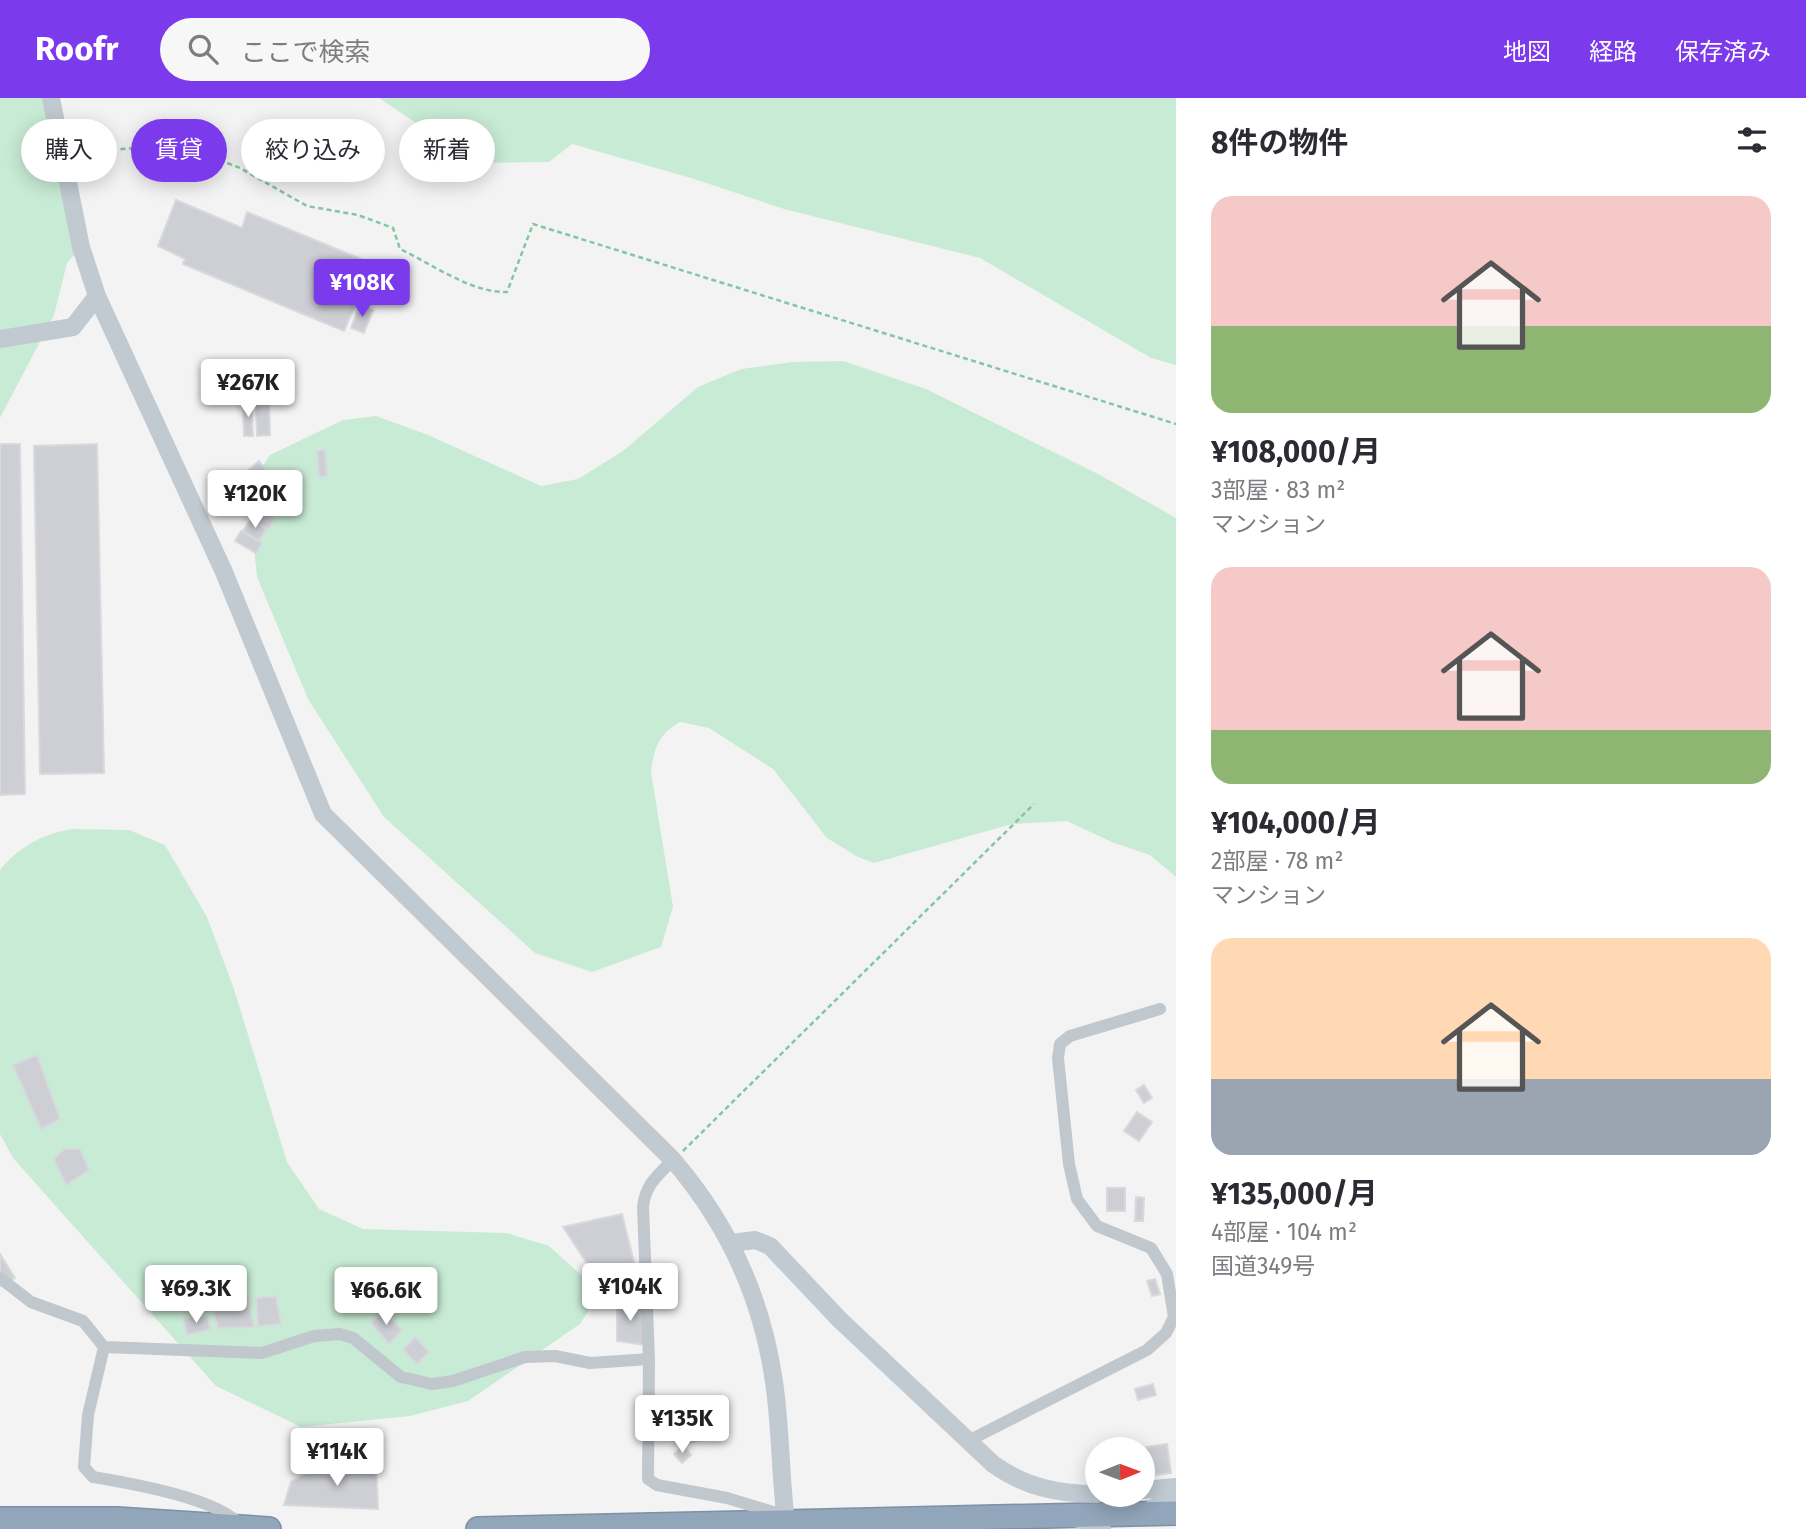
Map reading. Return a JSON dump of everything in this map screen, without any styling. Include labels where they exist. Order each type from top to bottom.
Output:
[{"type":"highway","points":[[478,1529],[785,1518],[1176,1513]]},
{"type":"highway","points":[[0,1519],[117,1519],[269,1529]]},
{"type":"street","points":[[51,98],[55,119]]},
{"type":"street","points":[[67,182],[81,247],[97,296],[224,572],[323,814],[673,1160],[703,1195],[732,1243],[746,1276],[769,1349],[775,1383],[785,1518],[727,1498],[652,1484],[646,1472],[649,1359],[644,1192],[673,1160]]},
{"type":"street","points":[[0,339],[73,327],[97,296]]},
{"type":"street","points":[[968,1441],[1147,1350],[1166,1333],[1174,1317],[1167,1274],[1151,1248],[1097,1226],[1077,1199],[1067,1151],[1058,1058],[1060,1044],[1070,1036],[1160,1009]]},
{"type":"street","points":[[732,1243],[755,1240],[770,1246],[840,1320],[968,1441],[1013,1478],[1054,1492],[1085,1493]]},
{"type":"street","points":[[0,1278],[31,1302],[83,1321],[104,1347],[262,1353],[314,1336],[340,1334],[353,1338],[401,1377],[432,1384],[453,1381],[509,1361],[540,1355],[590,1363],[649,1359]]},
{"type":"street","points":[[104,1347],[88,1415],[84,1467],[87,1472],[93,1477],[147,1487],[199,1502],[235,1518],[242,1526]]},
{"type":"street","points":[[1155,1489],[1176,1487]]},
{"type":"street","points":[[1143,1514],[1176,1495]]},
{"type":"street","points":[[1072,1515],[1075,1521],[1105,1529]]},
{"type":"path","points":[[117,149],[182,145],[240,168],[307,206],[358,215],[393,228],[400,249],[480,288],[507,292],[533,224],[1176,424]]},
{"type":"path","points":[[673,1160],[704,1133],[1034,804]]},
{"type":"green space","points":[[0,98],[52,98],[56,119],[21,119],[21,182],[68,182],[81,247],[67,263],[54,315],[0,418]]},
{"type":"green space","points":[[379,98],[1176,98],[1176,365],[1151,358],[980,258],[784,209],[691,178],[572,144],[549,162],[495,163],[495,119],[410,119]]},
{"type":"green space","points":[[843,361],[926,389],[1100,475],[1176,518],[1176,877],[1150,855],[1114,843],[1067,821],[1012,824],[874,863],[858,857],[827,838],[773,769],[709,728],[680,722],[659,742],[651,772],[673,907],[661,947],[592,972],[535,953],[384,817],[308,699],[257,577],[248,488],[270,455],[343,420],[376,416],[428,435],[541,486],[578,479],[623,451],[698,387],[741,369],[793,362]]},
{"type":"green space","points":[[74,829],[129,830],[165,845],[207,917],[234,989],[287,1162],[319,1209],[363,1229],[506,1233],[549,1246],[600,1292],[580,1324],[468,1401],[410,1416],[301,1427],[216,1386],[13,1158],[0,1134],[0,870],[15,854],[33,842],[53,833]]},
{"type":"building","points":[[176,200],[242,228],[247,212],[373,264],[344,331],[183,264],[185,259],[158,246]]},
{"type":"building","points":[[360,305],[373,310],[364,333],[351,328]]},
{"type":"building","points":[[251,400],[253,436],[244,436],[243,401]]},
{"type":"building","points":[[256,400],[269,400],[270,435],[257,436]]},
{"type":"building","points":[[0,444],[20,444],[25,794],[0,795]]},
{"type":"building","points":[[97,444],[104,773],[40,774],[34,446]]},
{"type":"building","points":[[325,450],[327,476],[319,477],[317,451]]},
{"type":"building","points":[[259,461],[276,483],[258,497],[244,474]]},
{"type":"building","points":[[280,485],[289,496],[270,507],[265,496]]},
{"type":"building","points":[[260,509],[275,518],[268,529],[253,520]]},
{"type":"building","points":[[251,519],[266,529],[259,541],[243,531]]},
{"type":"building","points":[[241,531],[262,543],[256,553],[235,541]]},
{"type":"building","points":[[37,1055],[60,1119],[41,1129],[13,1065]]},
{"type":"building","points":[[1144,1085],[1152,1098],[1144,1103],[1136,1090]]},
{"type":"building","points":[[1137,1112],[1152,1122],[1139,1141],[1124,1131]]},
{"type":"building","points":[[64,1149],[80,1149],[89,1170],[66,1185],[54,1159]]},
{"type":"building","points":[[1107,1188],[1125,1188],[1125,1211],[1107,1211]]},
{"type":"building","points":[[1136,1197],[1144,1198],[1143,1221],[1135,1221]]},
{"type":"building","points":[[622,1214],[637,1274],[598,1280],[563,1227]]},
{"type":"building","points":[[0,1254],[15,1278],[0,1286]]},
{"type":"building","points":[[1155,1279],[1160,1294],[1152,1296],[1147,1281]]},
{"type":"building","points":[[247,1295],[254,1327],[218,1328],[209,1296]]},
{"type":"building","points":[[276,1296],[281,1324],[258,1326],[256,1298]]},
{"type":"building","points":[[617,1302],[641,1302],[646,1345],[617,1341]]},
{"type":"building","points":[[383,1311],[402,1330],[389,1344],[371,1323]]},
{"type":"building","points":[[208,1316],[210,1329],[187,1335],[183,1318]]},
{"type":"building","points":[[415,1337],[429,1352],[417,1364],[403,1350]]},
{"type":"building","points":[[1153,1384],[1156,1395],[1138,1400],[1135,1389]]},
{"type":"building","points":[[705,1411],[711,1438],[687,1443],[682,1415]]},
{"type":"building","points":[[1167,1444],[1171,1473],[1155,1475],[1155,1446]]},
{"type":"building","points":[[683,1446],[691,1455],[682,1463],[674,1454]]},
{"type":"building","points":[[376,1460],[378,1509],[284,1505],[291,1482],[311,1471]]}]
